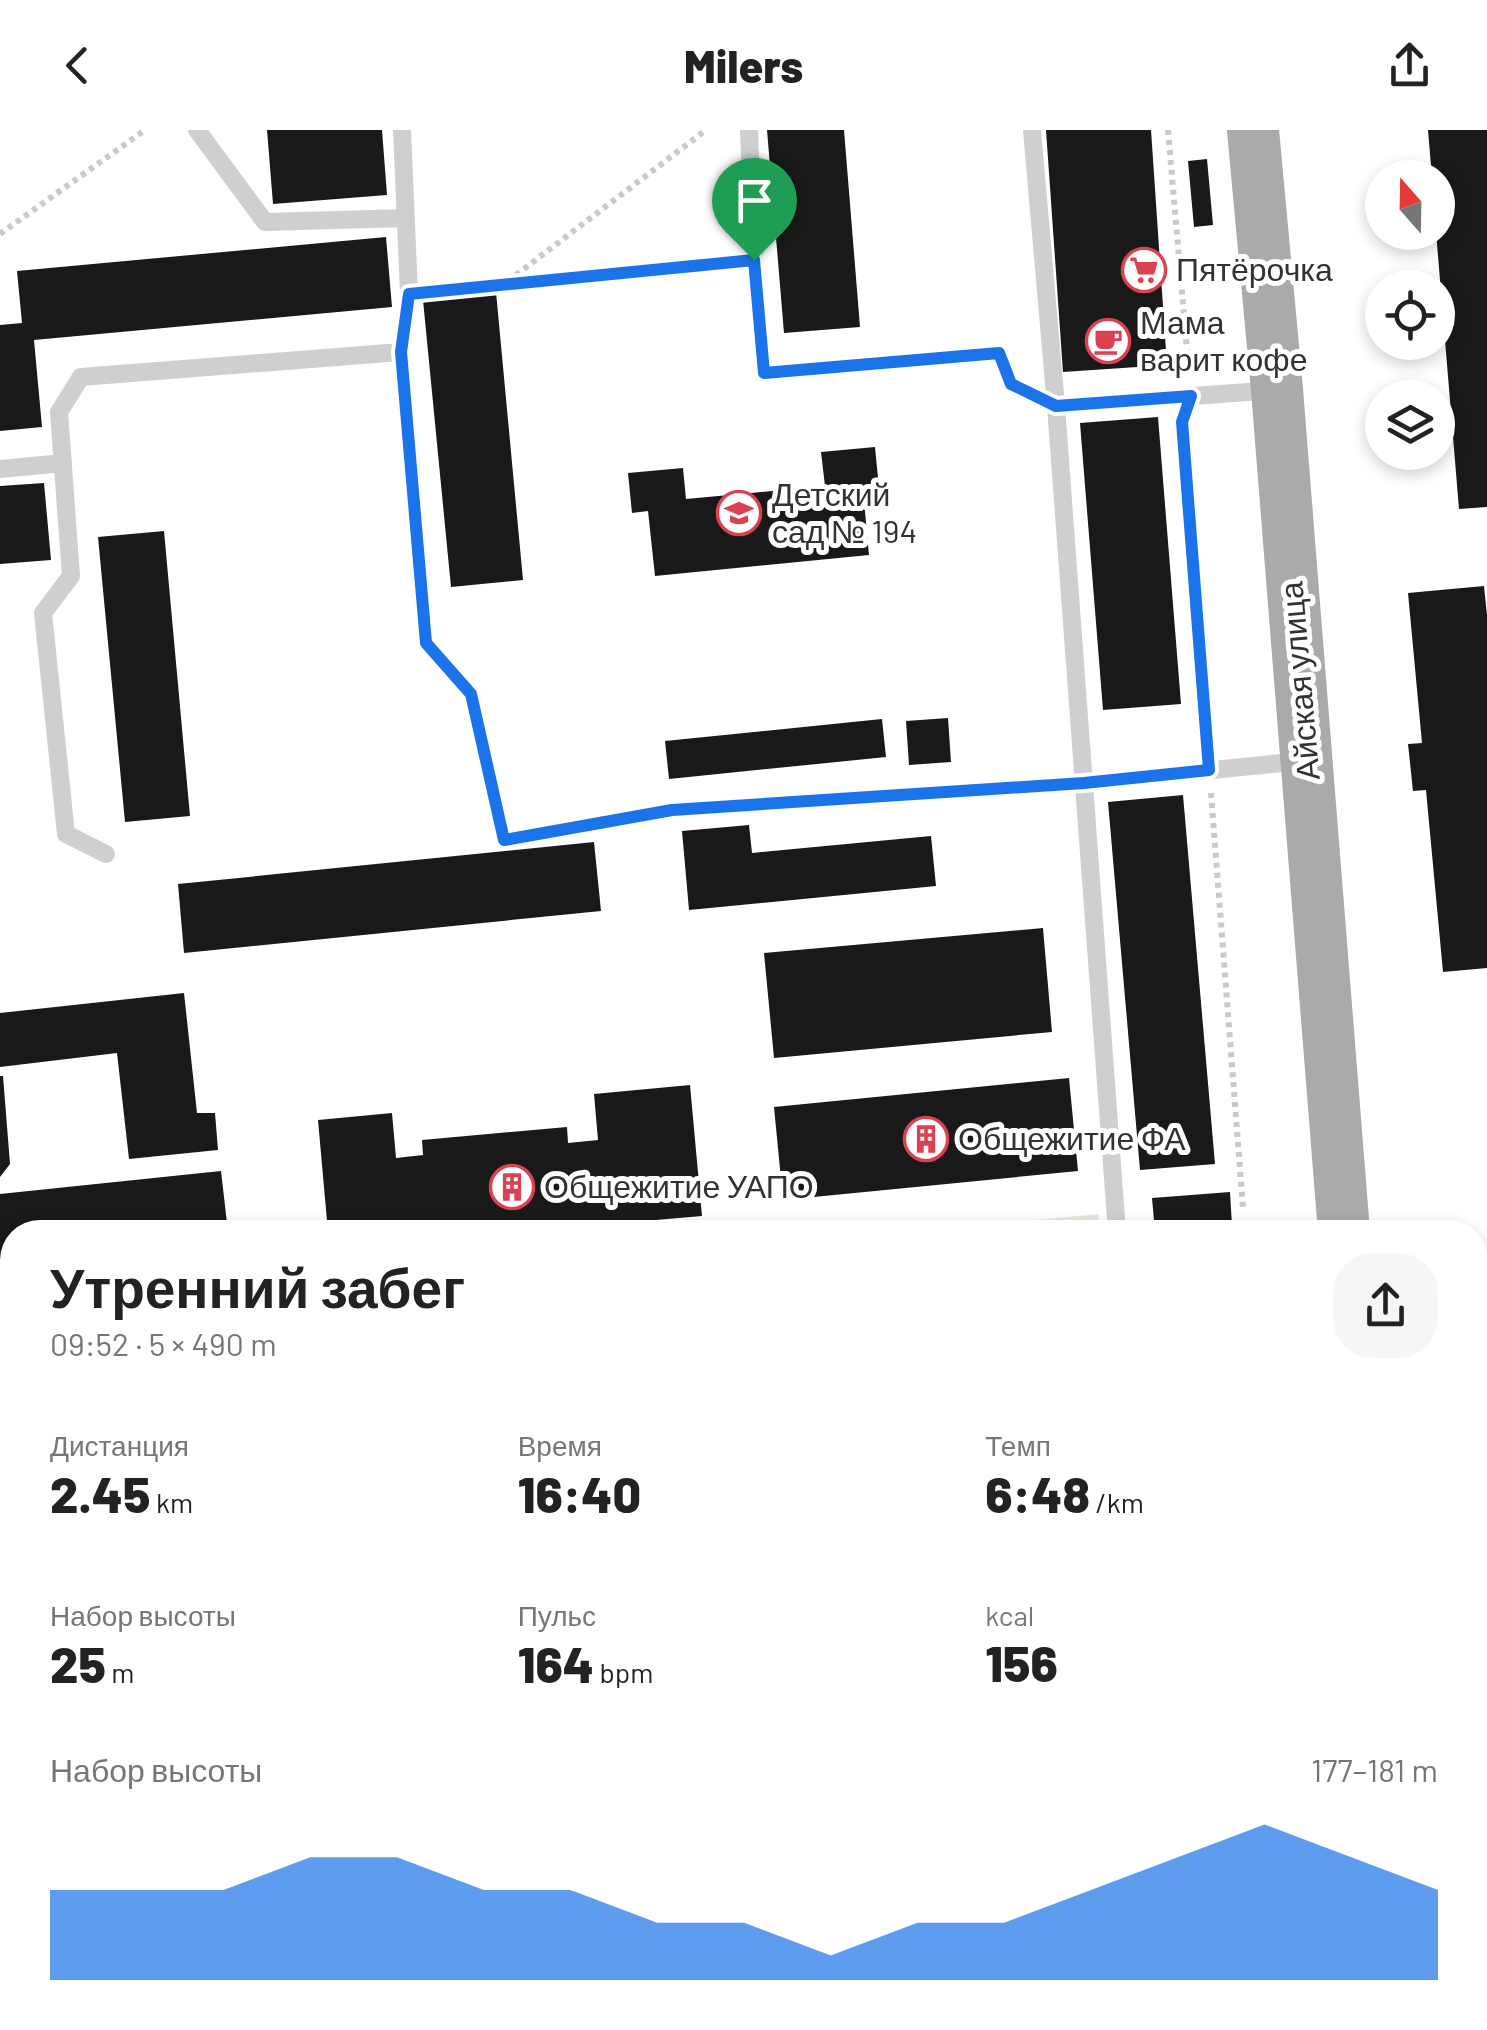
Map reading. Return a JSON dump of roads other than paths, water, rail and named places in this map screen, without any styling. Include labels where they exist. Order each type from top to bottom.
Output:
[{"type":"main road","name":"Айская улица","points":[[1252,130],[1343,1220]]},
{"type":"lane","points":[[197,130],[265,222],[406,218]]},
{"type":"lane","points":[[402,130],[409,294],[401,352],[426,643],[471,694],[504,840]]},
{"type":"lane","points":[[749,130],[754,260],[764,373]]},
{"type":"lane","points":[[1032,130],[1116,1220]]},
{"type":"lane","points":[[106,854],[66,834],[44,613],[71,576],[59,412],[80,377],[401,352]]},
{"type":"lane","points":[[1056,406],[1276,390]]},
{"type":"lane","points":[[0,469],[62,463]]},
{"type":"lane","points":[[672,810],[1084,783],[1306,761]]},
{"type":"place","name":"Пятёрочка","points":[[1144,270]]},
{"type":"place","name":"Мама варит кофе","points":[[1108,341]]},
{"type":"place","name":"Детский сад № 194","points":[[739,513]]},
{"type":"place","name":"Общежитие ФА","points":[[926,1139]]},
{"type":"place","name":"Общежитие УАПО","points":[[512,1187]]}]
